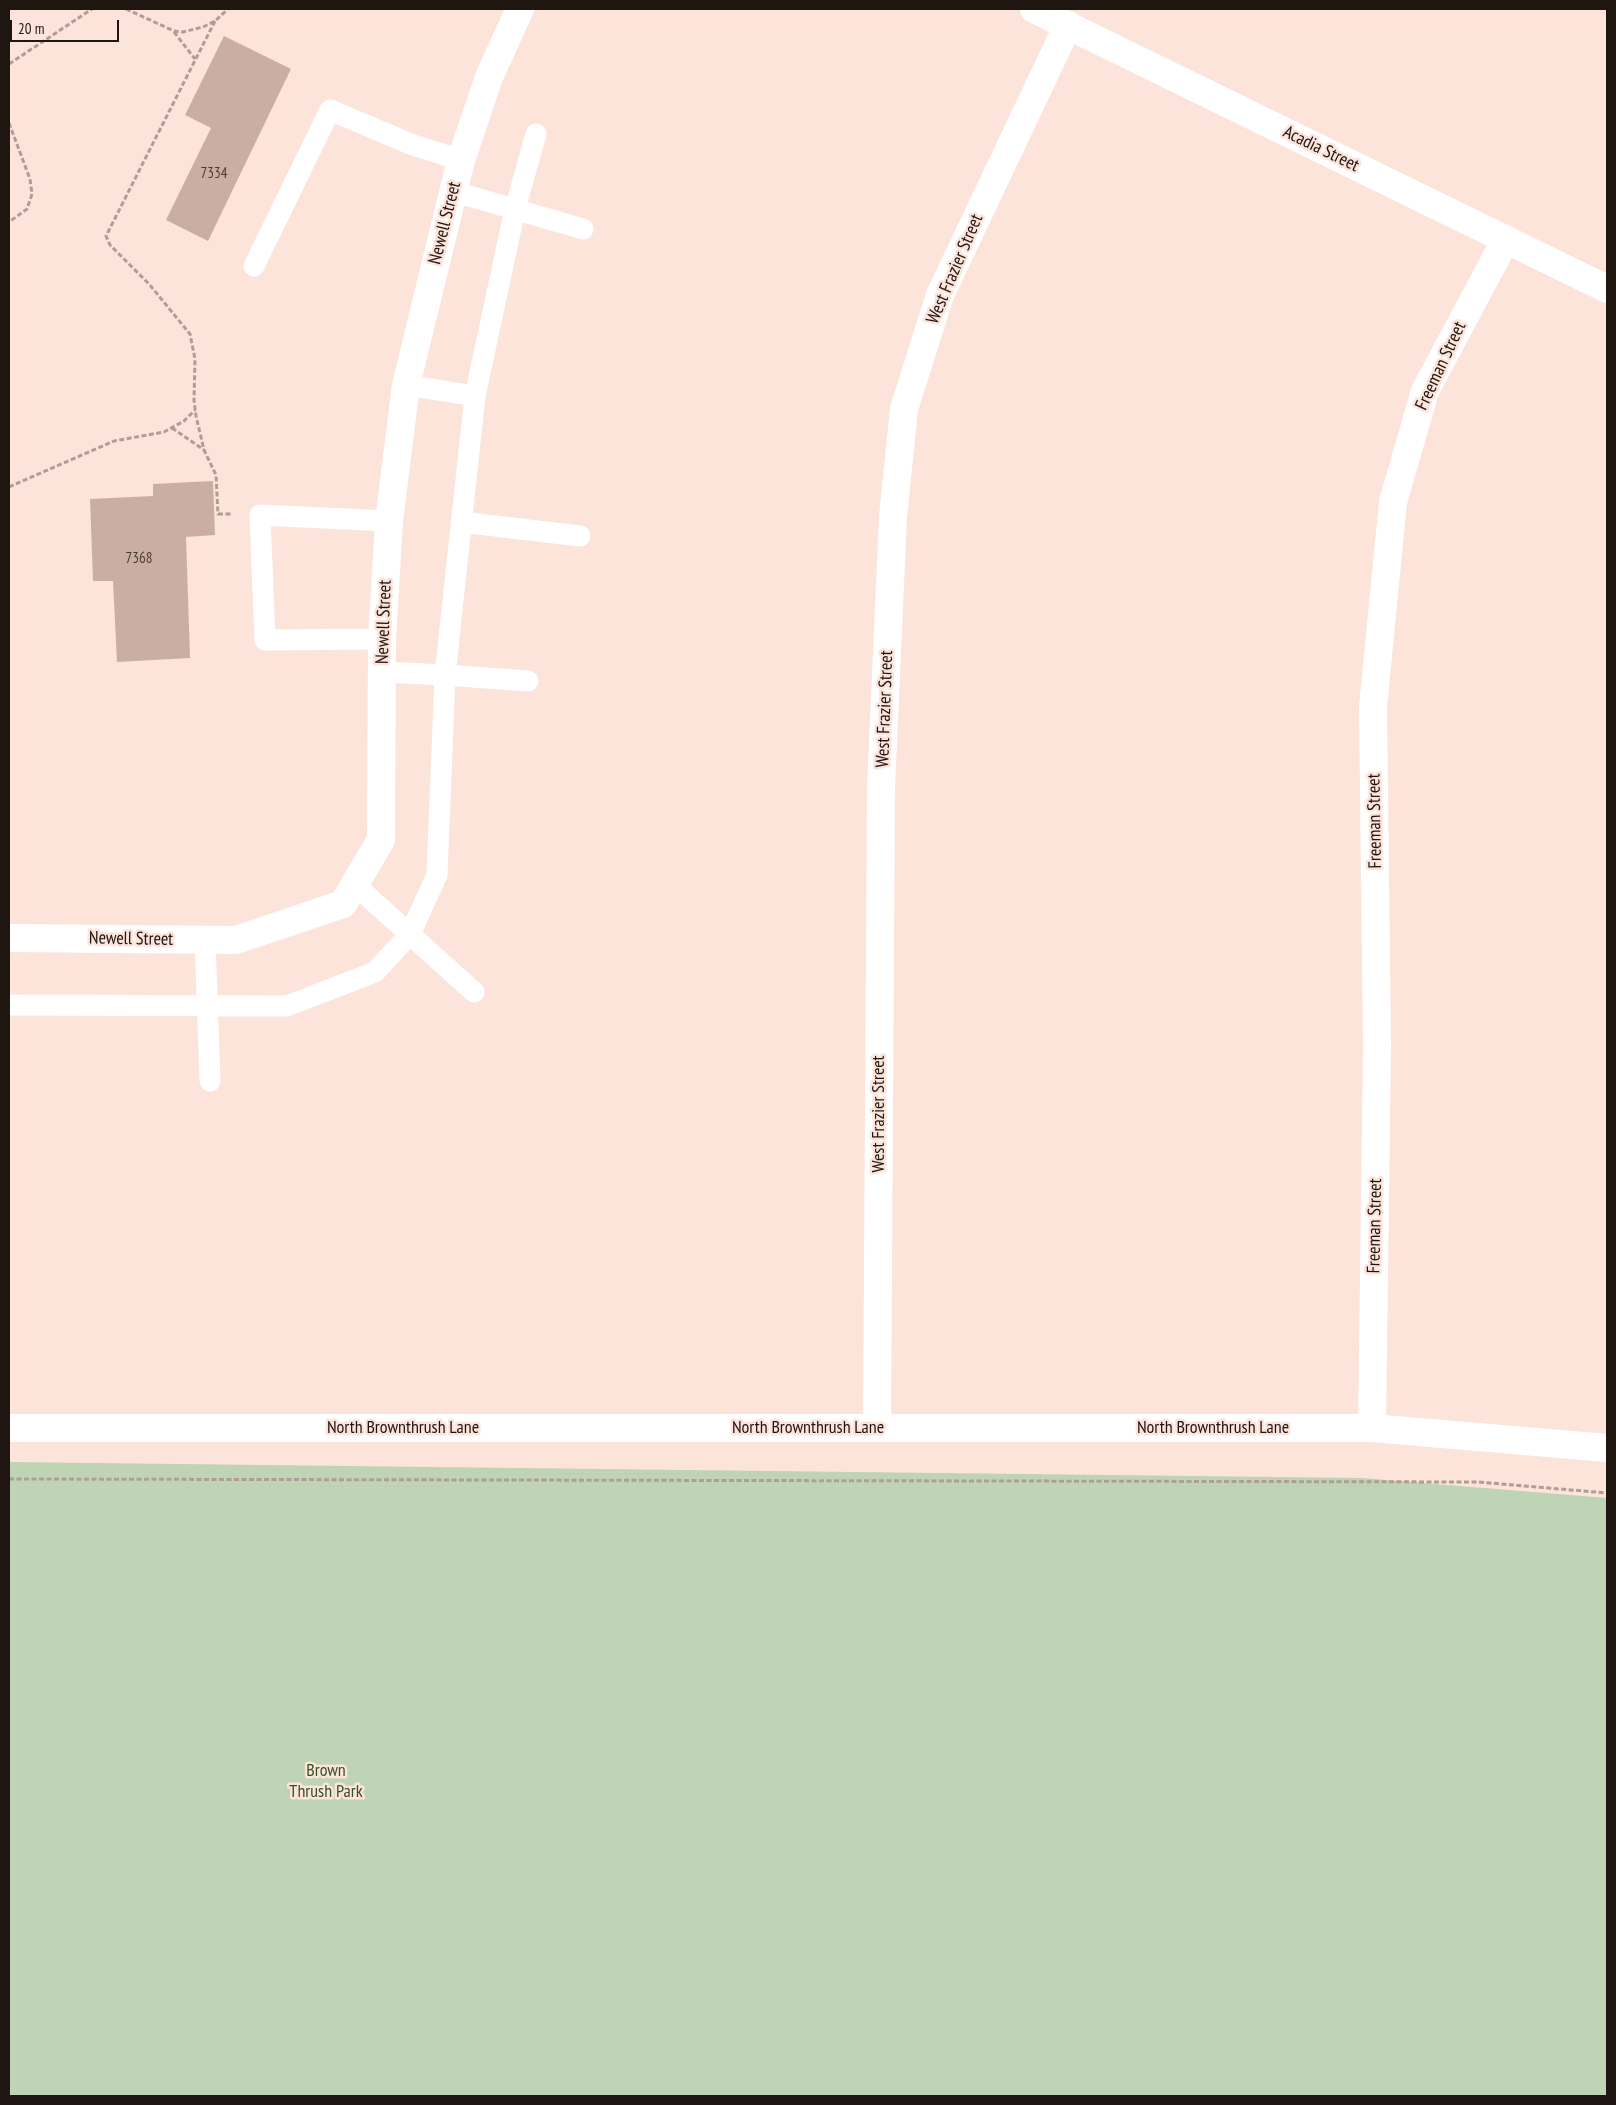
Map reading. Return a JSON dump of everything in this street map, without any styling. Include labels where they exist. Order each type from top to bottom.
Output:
[{"type":"street","name":"Newell Street","points":[[9,938],[236,940],[342,904],[381,840],[382,639],[389,521],[406,386],[461,160],[489,77],[520,9]]},
{"type":"street","name":"Acadia Street","points":[[1034,9],[1607,289]]},
{"type":"street","name":"West Frazier Street","points":[[877,1428],[881,788],[893,517],[904,410],[940,295],[1068,25]]},
{"type":"street","name":"Freeman Street","points":[[1372,1428],[1378,1044],[1374,707],[1393,502],[1425,391],[1506,239]]},
{"type":"street","name":"North Brownthrush Lane","points":[[9,1428],[1372,1428],[1607,1448]]},
{"type":"lane","points":[[254,266],[330,110],[413,145],[461,160]]},
{"type":"lane","points":[[9,1006],[287,1006],[375,972],[410,934],[437,875],[445,675],[475,396],[515,209],[536,134]]},
{"type":"lane","points":[[452,191],[583,228]]},
{"type":"lane","points":[[406,386],[475,396]]},
{"type":"lane","points":[[382,639],[265,640],[260,515],[389,521]]},
{"type":"lane","points":[[461,522],[580,536]]},
{"type":"lane","points":[[382,672],[528,681]]},
{"type":"lane","points":[[354,884],[474,992]]},
{"type":"lane","points":[[205,940],[210,1081]]},
{"type":"path","points":[[9,64],[92,9]]},
{"type":"path","points":[[126,9],[174,32],[187,46],[195,59]]},
{"type":"path","points":[[174,32],[193,30],[215,20],[228,9]]},
{"type":"path","points":[[215,20],[106,236],[110,245],[149,284],[190,334],[195,359],[195,410],[204,450],[216,475],[218,514],[260,515]]},
{"type":"path","points":[[9,123],[30,179],[32,194],[27,209],[9,222]]},
{"type":"path","points":[[9,487],[114,441],[158,434],[172,428],[195,410]]},
{"type":"path","points":[[172,428],[204,450]]},
{"type":"path","points":[[9,1479],[1478,1482],[1607,1493]]},
{"type":"green space","name":"Brown Thrush Park","points":[[9,1462],[1362,1478],[1607,1498],[1607,2096],[9,2096]]},
{"type":"building","points":[[224,36],[291,69],[208,241],[166,220],[211,128],[185,115]]},
{"type":"building","points":[[213,481],[215,535],[186,537],[190,658],[117,662],[113,581],[93,581],[90,499],[153,496],[153,484]]}]
